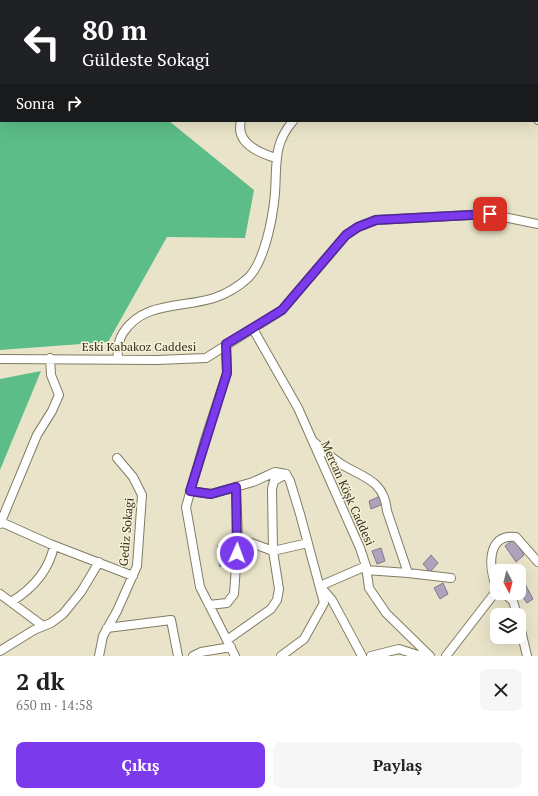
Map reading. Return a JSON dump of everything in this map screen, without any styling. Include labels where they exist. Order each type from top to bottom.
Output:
[{"type":"street","points":[[241,122],[240,130],[243,140],[259,152],[276,158]]},
{"type":"street","points":[[118,359],[118,344],[126,328],[140,315],[168,306],[214,298],[235,288],[255,270],[262,256],[273,203],[276,158],[280,140],[292,122]]},
{"type":"street","name":"Eski Kabakoz Caddesi","points":[[0,359],[50,358],[157,360],[206,358],[282,310],[346,235],[358,227],[376,220],[490,214],[538,224]]},
{"type":"street","name":"Mercan Köşk Caddesi","points":[[252,329],[298,408],[360,548],[366,568],[369,588],[386,613],[430,656]]},
{"type":"street","points":[[226,344],[227,373],[186,507],[200,587],[235,656]]},
{"type":"street","points":[[50,358],[51,376],[59,395],[52,411],[37,436],[0,523],[54,546],[133,576]]},
{"type":"street","points":[[311,439],[341,464],[371,480],[381,489],[386,500],[387,511],[408,573]]},
{"type":"street","name":"Gediz Sokagi","points":[[98,655],[103,636],[117,611],[137,566],[142,495],[133,477],[117,458]]},
{"type":"street","points":[[190,491],[211,494],[236,487],[275,472],[286,474],[290,481],[324,603],[304,639],[281,656]]},
{"type":"street","points":[[193,656],[200,652],[214,653],[229,644],[272,609],[277,600],[279,589],[272,551],[272,489],[274,481],[286,474]]},
{"type":"street","points":[[209,605],[227,603],[234,594],[238,538],[236,487]]},
{"type":"street","points":[[493,564],[494,545],[500,538],[507,536],[516,537],[538,562]]},
{"type":"street","points":[[238,538],[272,551],[308,543]]},
{"type":"street","points":[[11,602],[23,595],[38,579],[51,560],[54,546]]},
{"type":"street","points":[[0,651],[63,614],[71,605],[99,562]]},
{"type":"street","points":[[320,586],[366,568],[451,578]]},
{"type":"street","points":[[320,586],[332,600],[362,656]]},
{"type":"street","points":[[0,594],[43,626]]},
{"type":"street","points":[[446,656],[490,598]]},
{"type":"street","points":[[107,628],[171,620],[178,656]]},
{"type":"street","points":[[524,644],[527,656]]},
{"type":"street","points":[[371,656],[399,649],[421,656]]},
{"type":"green space","points":[[0,122],[170,122],[254,190],[245,238],[167,237],[108,342],[0,350]]},
{"type":"green space","points":[[41,371],[0,470],[0,379]]},
{"type":"water","points":[[227,544],[229,566],[219,567],[217,545]]},
{"type":"building","points":[[383,495],[383,504],[371,509],[369,501]]},
{"type":"building","points":[[514,539],[524,555],[516,562],[505,546]]},
{"type":"building","points":[[381,548],[385,561],[377,564],[372,551]]},
{"type":"building","points":[[431,555],[438,563],[430,572],[423,564]]},
{"type":"building","points":[[443,583],[448,594],[440,599],[434,588]]},
{"type":"building","points":[[526,586],[533,599],[527,603],[525,600]]},
{"type":"route","points":[[237,553],[238,538],[236,487],[211,494],[190,491],[227,373],[226,344],[282,310],[346,235],[358,227],[376,220],[490,214]]}]
